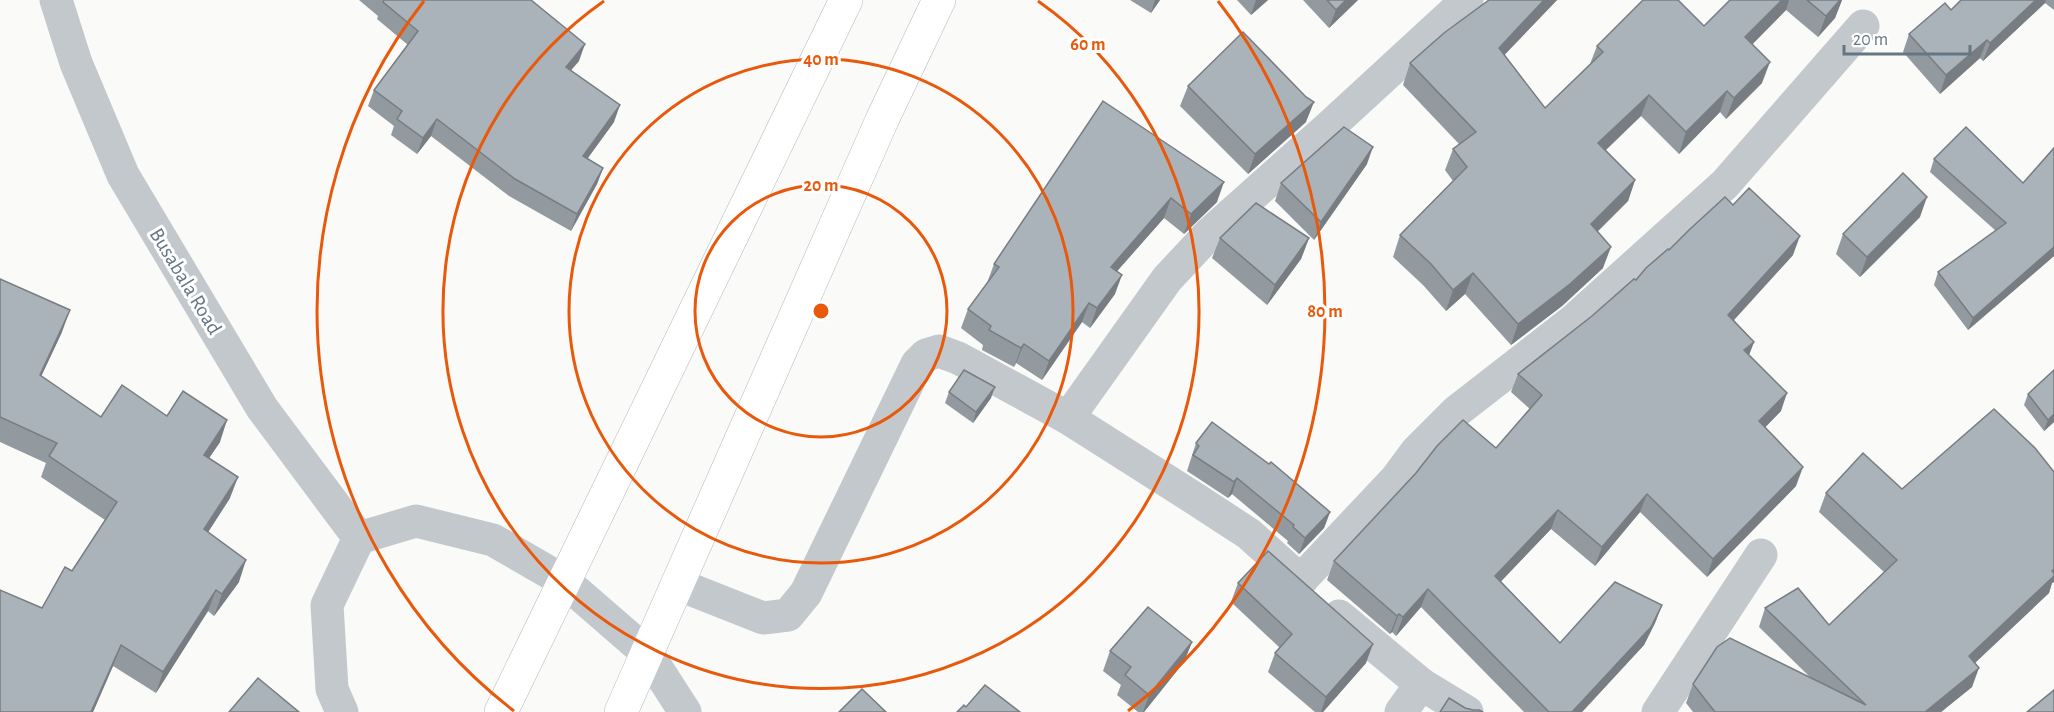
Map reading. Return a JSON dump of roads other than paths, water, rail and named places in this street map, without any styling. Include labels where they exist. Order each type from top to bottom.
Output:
[{"type":"highway","points":[[501,712],[846,0]]},
{"type":"highway","points":[[621,712],[882,120],[939,0]]},
{"type":"street","name":"Busabala Road","points":[[56,0],[76,63],[123,175],[262,408],[359,538]]},
{"type":"street","points":[[1068,418],[1167,279],[1209,234],[1467,0]]},
{"type":"street","points":[[1300,581],[1396,480],[1416,452],[1457,411],[1575,320],[1725,184],[1863,26]]},
{"type":"street","points":[[677,584],[763,618],[788,615],[806,593],[917,364],[926,355],[939,351],[958,358],[1068,418],[1249,534],[1347,623],[1421,684],[1467,712]]},
{"type":"street","points":[[342,712],[332,689],[327,605],[359,538],[416,520],[493,540],[564,581],[647,653],[685,712]]},
{"type":"street","points":[[1658,712],[1761,555]]},
{"type":"street","points":[[1401,712],[1421,684]]}]
